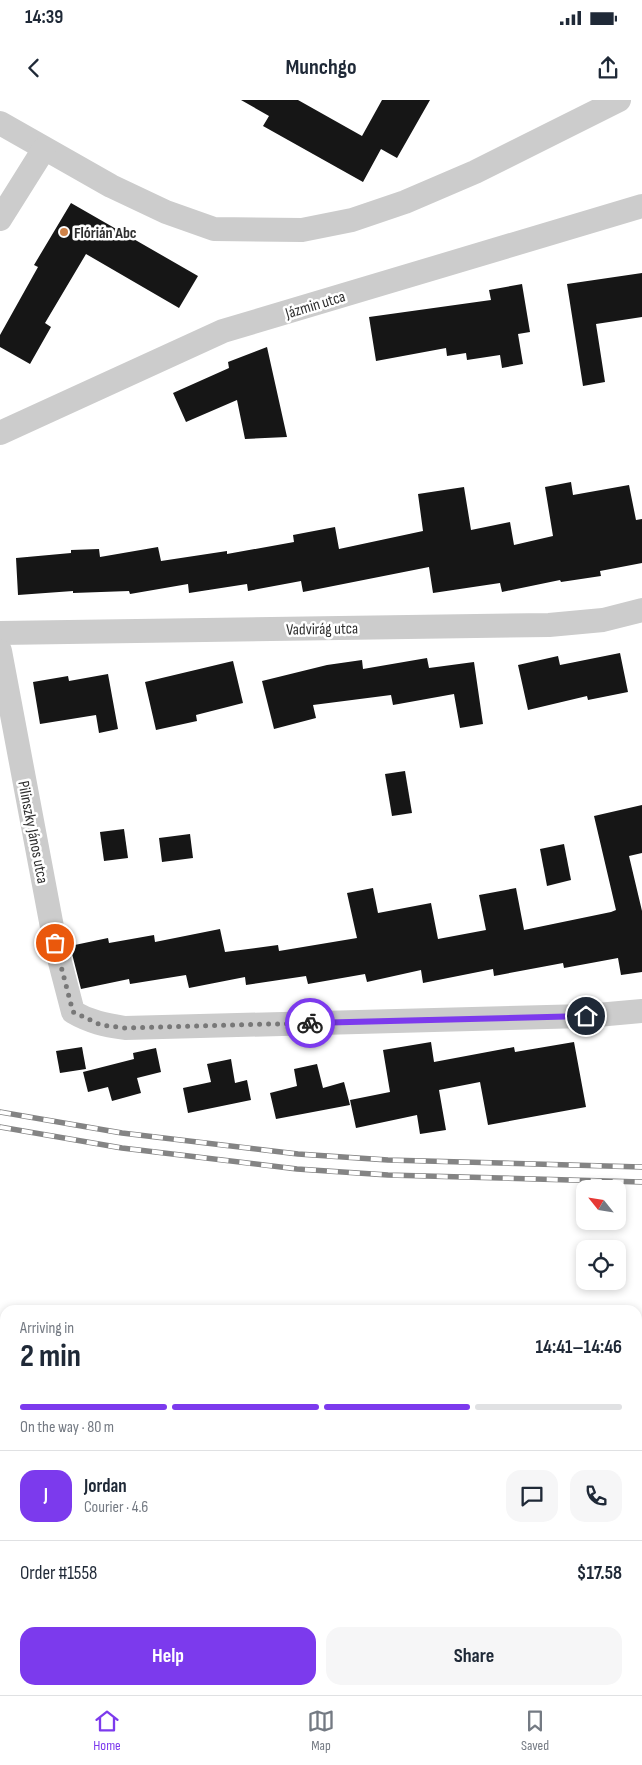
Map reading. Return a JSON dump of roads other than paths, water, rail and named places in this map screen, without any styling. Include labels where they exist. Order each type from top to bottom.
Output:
[{"type":"street","points":[[0,123],[119,190],[166,212],[214,229],[302,230],[352,220],[405,202],[475,172],[620,100]]},
{"type":"street","points":[[0,219],[44,149]]},
{"type":"street","name":"Jázmin utca","points":[[0,433],[223,331],[642,206]]},
{"type":"street","name":"Vadvirág utca","points":[[0,633],[549,625],[603,620],[642,610]]},
{"type":"street","name":"Pilinszky János utca","points":[[0,651],[55,943],[73,1012],[101,1025],[125,1028],[586,1016],[642,1011]]},
{"type":"railway","points":[[0,1112],[122,1133],[298,1154],[388,1160],[642,1167]]},
{"type":"railway","points":[[0,1127],[122,1148],[297,1169],[388,1175],[642,1182]]},
{"type":"place","name":"Flórián Abc","points":[[64,232]]}]
